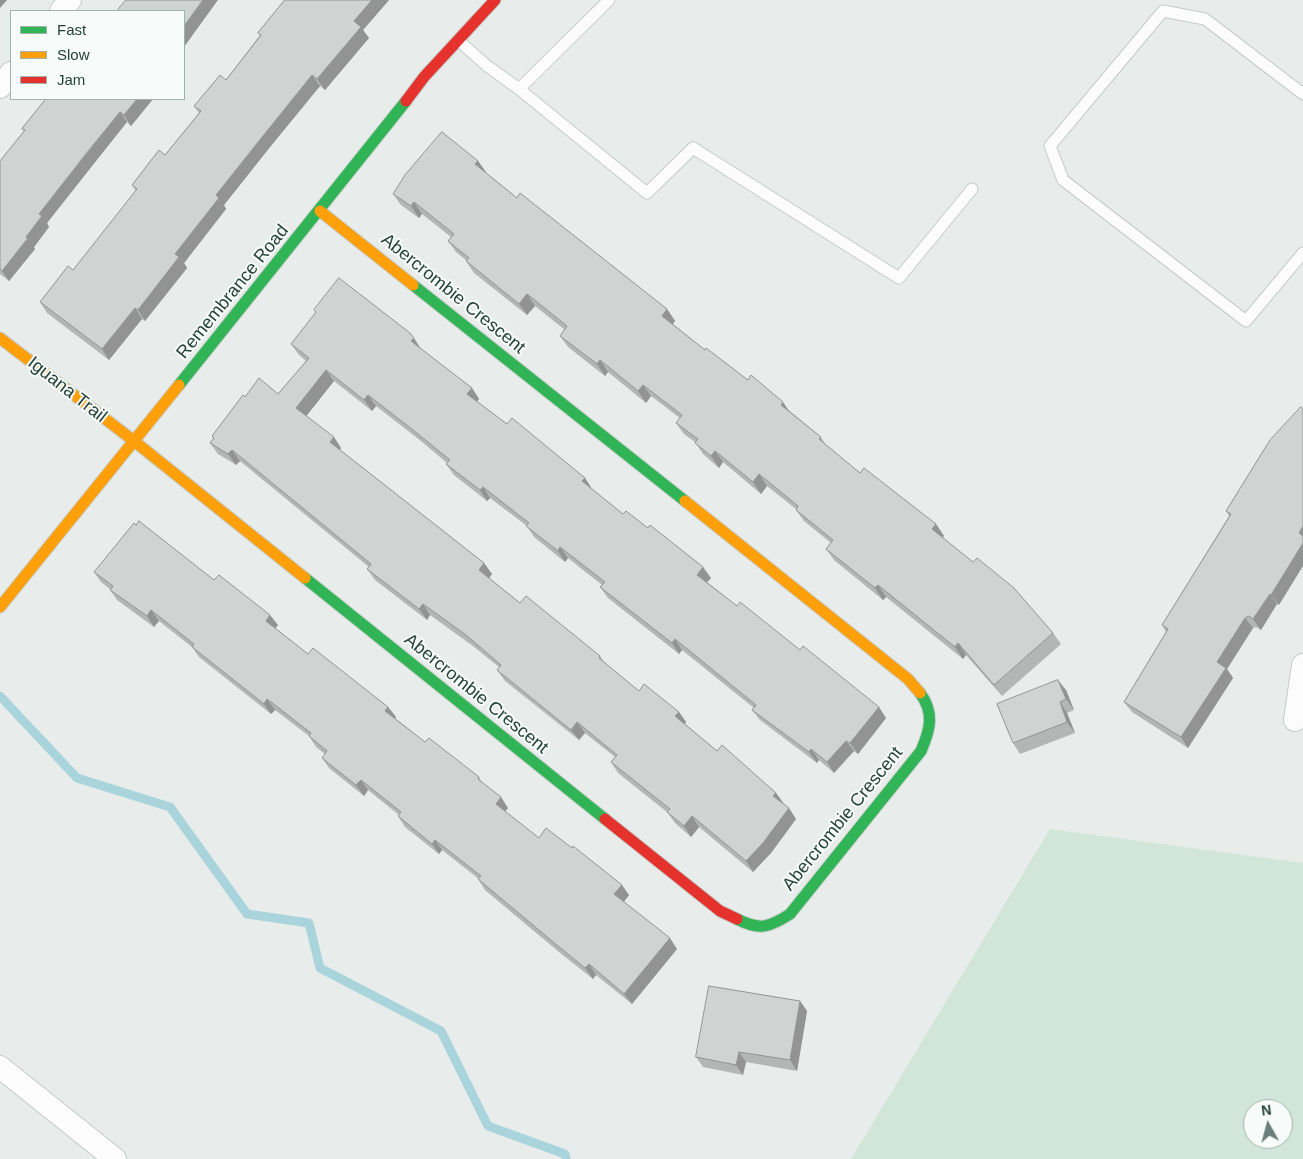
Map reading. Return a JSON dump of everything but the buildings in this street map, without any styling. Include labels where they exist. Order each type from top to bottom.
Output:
[{"type":"street","points":[[62,10],[70,0]]},
{"type":"street","name":"Remembrance Road","points":[[0,608],[320,211],[424,77],[495,0]]},
{"type":"street","points":[[0,87],[10,74]]},
{"type":"street","name":"Abercrombie Crescent","points":[[134,442],[720,911],[748,925],[772,926],[790,914],[921,751],[930,733],[931,712],[924,697],[908,679],[320,211]]},
{"type":"street","name":"Iguana Trail","points":[[0,338],[134,442]]},
{"type":"street","points":[[1295,720],[1303,665]]},
{"type":"street","points":[[0,1068],[115,1159]]},
{"type":"lane","points":[[519,89],[609,0]]},
{"type":"lane","points":[[1303,94],[1205,19],[1163,11],[1050,146],[1063,180],[1246,321],[1303,253]]},
{"type":"lane","points":[[458,40],[486,66],[519,89],[647,193],[693,148],[899,278],[972,189]]},
{"type":"green space","points":[[1050,829],[1303,863],[1303,1159],[851,1159]]},
{"type":"waterway","points":[[0,696],[77,778],[170,807],[247,914],[309,923],[320,968],[441,1031],[488,1126],[565,1154],[566,1159]]},
{"type":"traffic: fast","points":[[179,385],[406,101]]},
{"type":"traffic: fast","points":[[413,285],[685,501]]},
{"type":"traffic: fast","points":[[305,578],[605,819]]},
{"type":"traffic: fast","points":[[737,919],[752,925],[765,926],[777,922],[790,914],[921,751],[930,722],[928,708],[920,693]]},
{"type":"traffic: slow","points":[[320,211],[413,285]]},
{"type":"traffic: slow","points":[[0,338],[134,441],[305,578]]},
{"type":"traffic: slow","points":[[0,607],[179,385]]},
{"type":"traffic: slow","points":[[685,501],[908,679],[920,693]]},
{"type":"traffic: jam","points":[[406,101],[424,77],[495,0]]},
{"type":"traffic: jam","points":[[605,819],[720,911],[737,919]]}]
